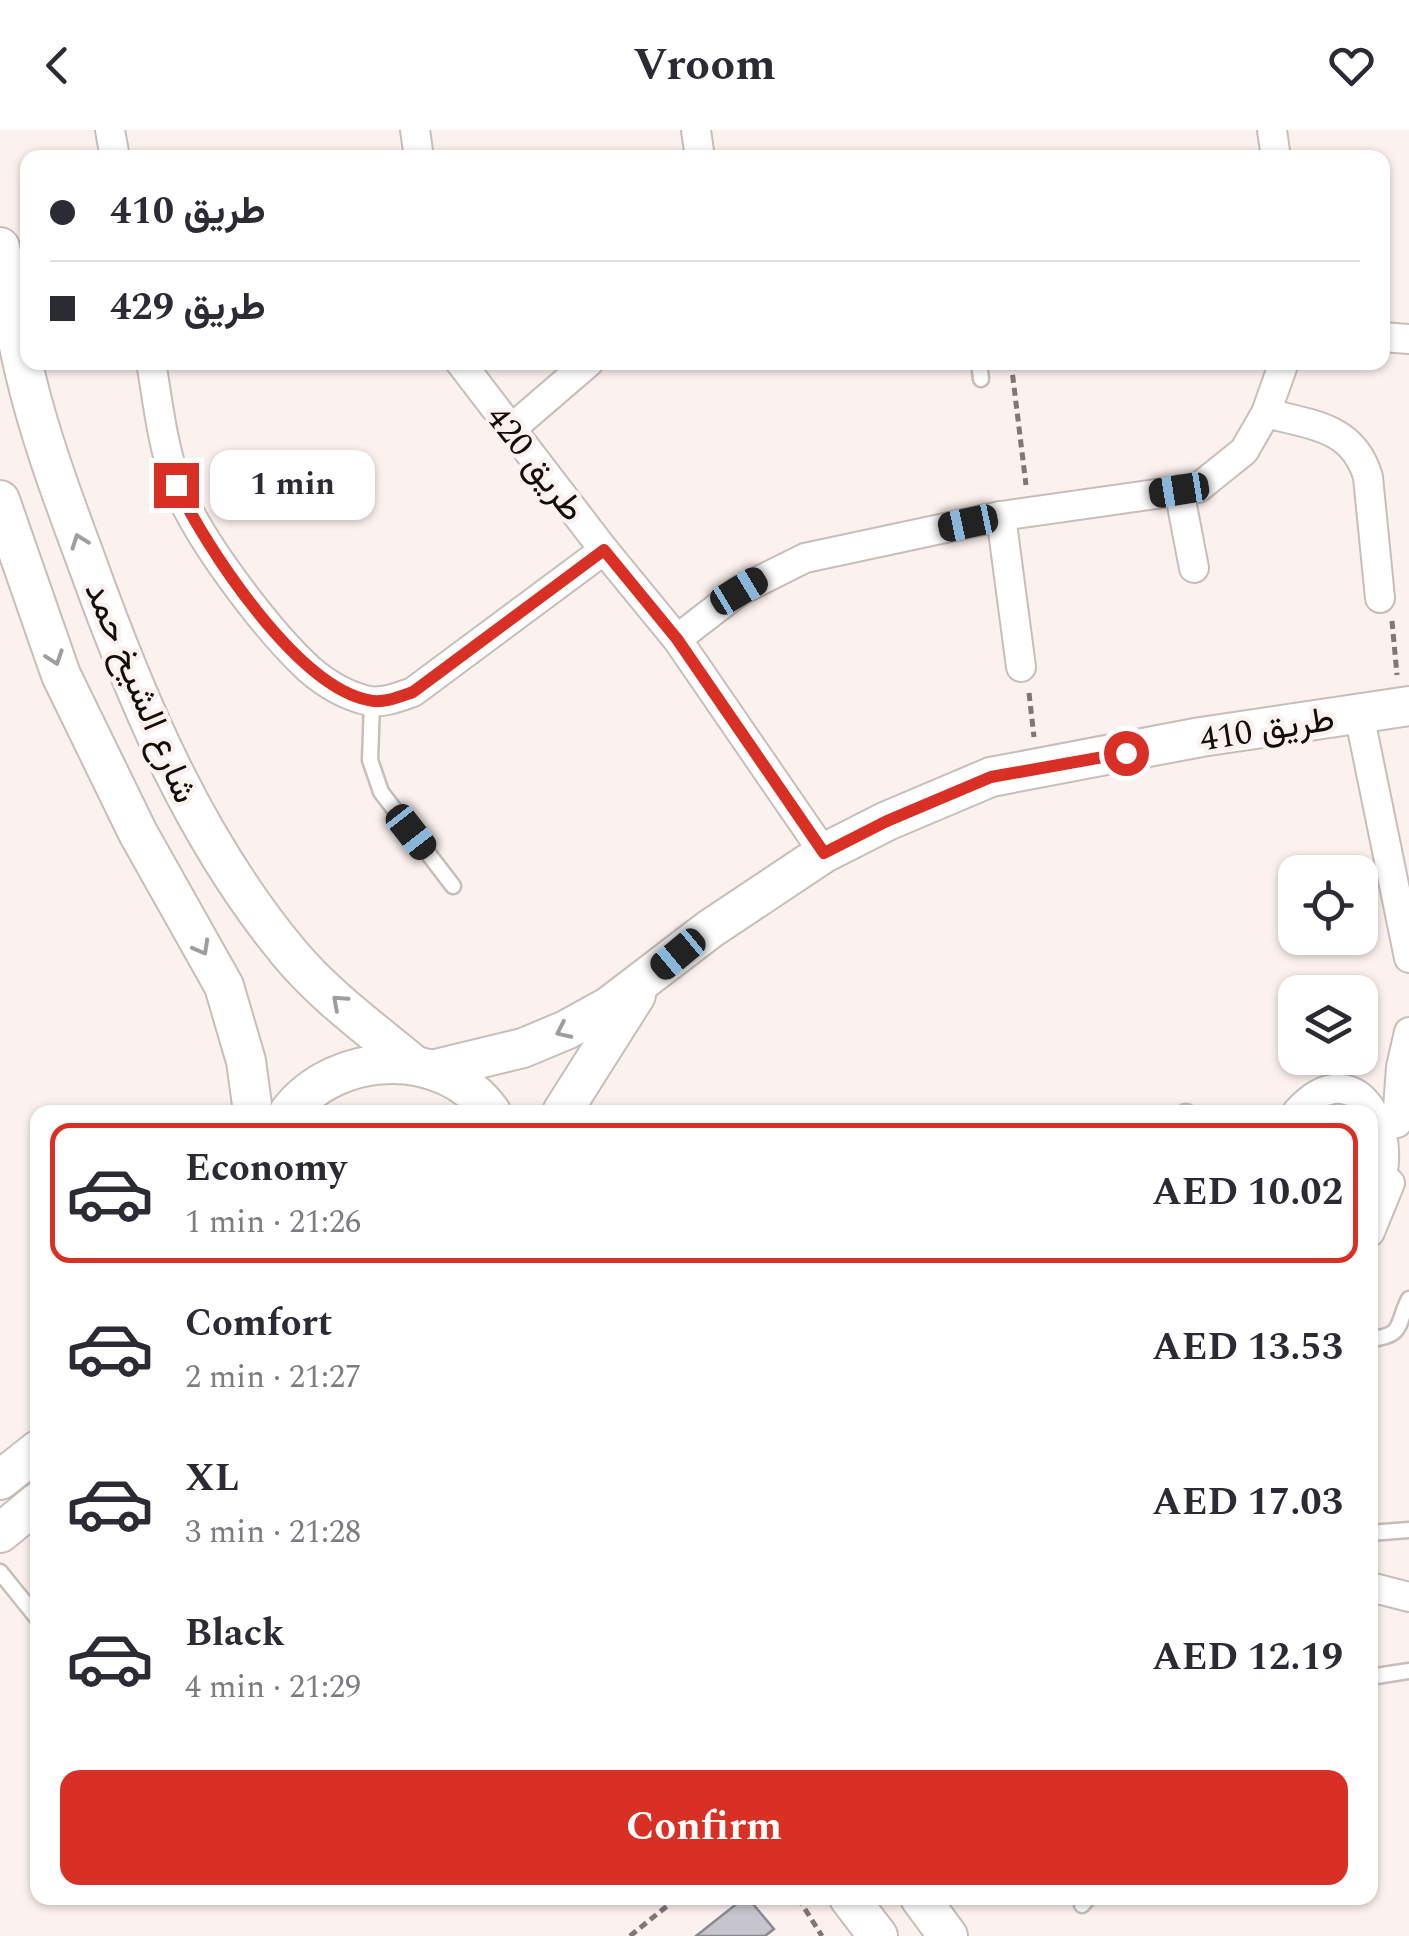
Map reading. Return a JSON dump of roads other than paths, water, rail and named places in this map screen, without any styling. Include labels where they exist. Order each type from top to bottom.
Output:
[{"type":"main road","name":"شارع الشيخ حمد","points":[[0,247],[20,349]]},
{"type":"main road","name":"شارع الشيخ حمد","points":[[24,370],[54,472],[121,659],[195,816],[242,893],[292,957],[339,1002],[423,1067],[462,1084],[484,1105]]},
{"type":"main road","name":"شارع الشيخ حمد","points":[[0,500],[60,674],[138,834],[224,986],[246,1061],[252,1105]]},
{"type":"main road","name":"طريق 410","points":[[296,1105],[317,1085],[347,1070],[380,1063],[423,1067],[523,1048],[608,1007],[710,929],[824,853],[887,821],[991,777],[1200,737],[1404,707]]},
{"type":"main road","name":"طريق 410","points":[[566,1105],[646,980]]},
{"type":"main road","points":[[854,1905],[878,1936]]},
{"type":"main road","points":[[925,1905],[948,1936]]},
{"type":"street","points":[[152,370],[176,485],[239,588],[308,668],[330,684],[372,702],[413,692],[604,550]]},
{"type":"street","name":"طريق 420","points":[[466,370],[677,639],[824,853]]},
{"type":"street","points":[[510,430],[580,370]]},
{"type":"street","points":[[677,639],[739,591],[805,558],[1001,516],[1198,488],[1244,451],[1266,413],[1281,370]]},
{"type":"street","points":[[1266,413],[1343,437],[1363,461],[1380,598]]},
{"type":"street","points":[[1179,490],[1194,568]]},
{"type":"street","points":[[1001,516],[1021,668]]},
{"type":"street","points":[[1358,714],[1403,901],[1409,958]]},
{"type":"street","points":[[1303,1105],[1324,1092],[1355,1090],[1383,1072],[1407,1040]]},
{"type":"street","points":[[1397,1123],[1407,1040]]},
{"type":"street","points":[[1355,1090],[1380,1102],[1397,1123],[1401,1135],[1400,1160],[1380,1191]]},
{"type":"street","points":[[1378,1589],[1409,1598]]},
{"type":"lane","points":[[980,370],[982,379]]},
{"type":"lane","points":[[372,702],[370,760],[381,792],[452,886]]},
{"type":"lane","points":[[1378,1337],[1394,1333],[1402,1323],[1409,1299]]},
{"type":"lane","points":[[1378,1532],[1409,1530]]},
{"type":"lane","points":[[0,1572],[30,1609]]},
{"type":"lane","points":[[1378,1676],[1409,1671]]}]
